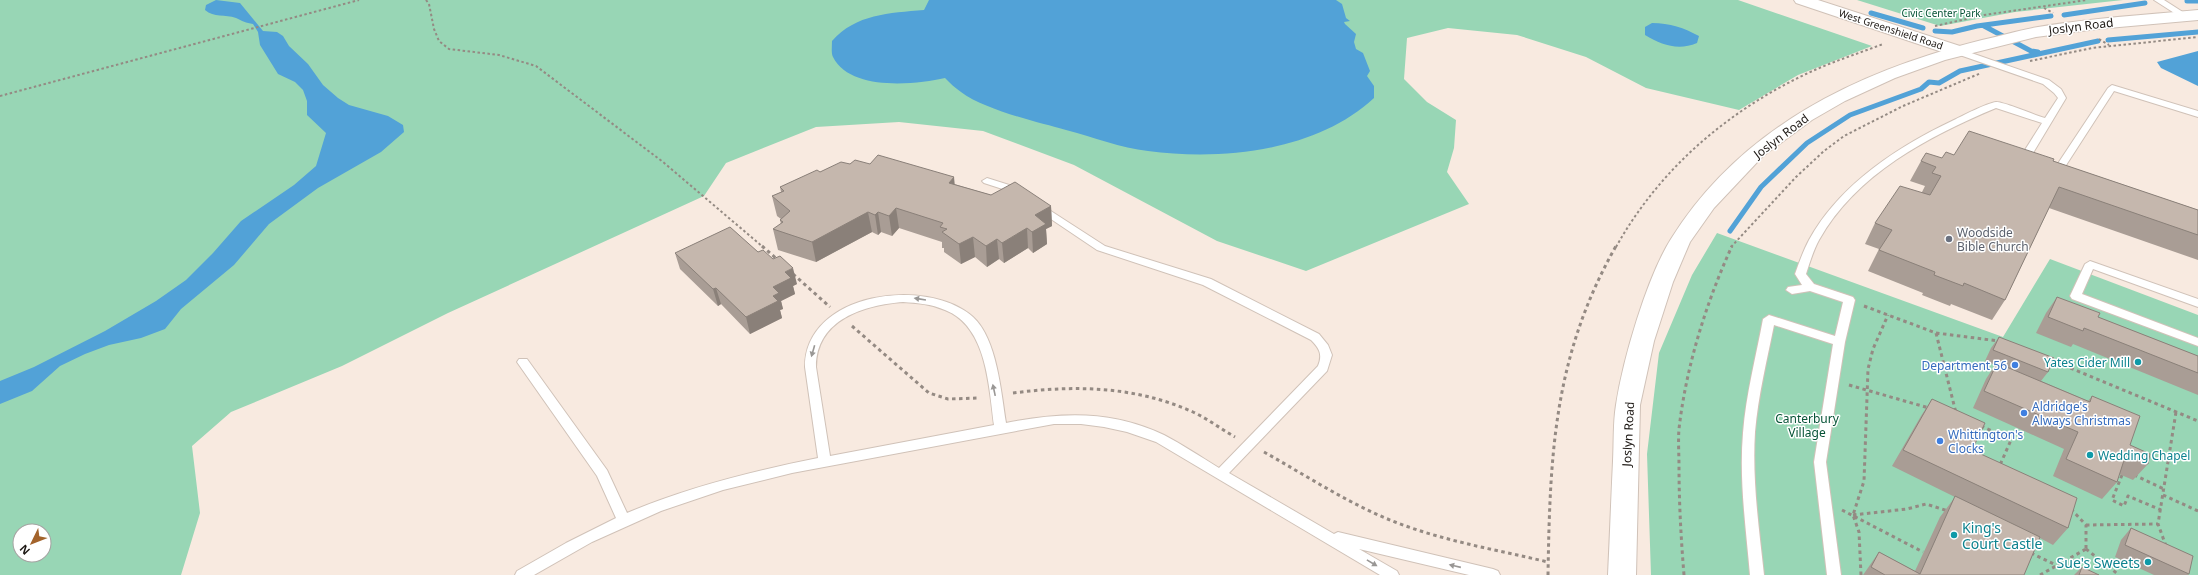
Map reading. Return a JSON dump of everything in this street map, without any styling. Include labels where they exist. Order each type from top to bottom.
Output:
[{"type":"street","name":"West Greenshield Road","points":[[1802,0],[1957,51]]},
{"type":"street","name":"Joslyn Road","points":[[1622,575],[1628,405],[1642,341],[1662,282],[1680,241],[1707,204],[1756,152],[1806,116],[1839,97],[1889,74],[1957,51],[2036,32],[2097,24],[2192,16]]},
{"type":"lane","points":[[2158,0],[2192,16]]},
{"type":"lane","points":[[1957,51],[2046,82],[2058,91],[2062,98],[2028,152],[2035,162],[2062,173],[2112,88],[2198,114]]},
{"type":"lane","points":[[1810,287],[1800,274],[1816,236],[1833,212],[1852,192],[1872,173],[1896,155],[1956,122],[1996,105],[2047,122]]},
{"type":"lane","points":[[987,181],[1018,191],[1102,248],[1207,282],[1315,337],[1326,347],[1328,358],[1323,368],[1221,474]]},
{"type":"lane","points":[[2198,303],[2090,264],[2076,296],[2198,342]]},
{"type":"lane","points":[[1792,290],[1810,287],[1849,300],[1839,342],[1820,462],[1834,575]]},
{"type":"lane","points":[[825,463],[811,359],[815,342],[825,328],[840,316],[873,301],[893,297],[933,301],[954,310],[968,319],[977,330],[990,370],[1002,428]]},
{"type":"lane","points":[[1756,575],[1749,479],[1749,433],[1754,391],[1769,319],[1839,342]]},
{"type":"lane","points":[[523,362],[602,474],[624,521]]},
{"type":"lane","points":[[522,575],[590,537],[624,521],[656,507],[720,486],[825,463],[1002,428],[1068,419],[1096,420],[1123,425],[1160,438],[1392,575]]},
{"type":"lane","points":[[1328,536],[1493,575]]},
{"type":"path","points":[[0,96],[359,0]]},
{"type":"path","points":[[426,0],[429,4],[434,29],[439,41],[449,49],[499,55],[536,66],[663,162],[780,262]]},
{"type":"path","points":[[1684,575],[1679,512],[1679,431],[1684,396],[1697,343],[1723,266],[1732,246],[1796,177],[1824,151],[1844,136],[1903,106],[1987,70],[2102,46],[2198,37]]},
{"type":"path","points":[[791,272],[832,309]]},
{"type":"path","points":[[1849,300],[1936,333],[2007,342]]},
{"type":"path","points":[[1860,575],[1861,550],[1859,532],[1852,515],[1864,481],[1866,390],[1868,369],[1873,349],[1888,315]]},
{"type":"path","points":[[849,323],[929,393],[942,399],[952,400],[979,398]]},
{"type":"path","points":[[1936,333],[1957,415],[1949,413]]},
{"type":"path","points":[[2044,357],[2198,421]]},
{"type":"path","points":[[1833,380],[1934,409]]},
{"type":"path","points":[[1014,393],[1084,386],[1133,393],[1169,403],[1193,413],[1234,437]]},
{"type":"path","points":[[2168,550],[2158,524],[2176,412]]},
{"type":"path","points":[[1977,424],[2011,440],[1999,466],[2006,469]]},
{"type":"path","points":[[1264,452],[1365,508],[1394,521],[1430,534],[1548,562]]},
{"type":"path","points":[[2122,475],[2112,500],[2124,506],[2128,496],[2160,510]]},
{"type":"path","points":[[2134,475],[2164,489]]},
{"type":"path","points":[[2163,495],[2198,511]]},
{"type":"path","points":[[1825,500],[1923,552]]},
{"type":"path","points":[[2066,503],[2086,526],[2086,549]]},
{"type":"path","points":[[1852,515],[1906,509],[1926,504],[1955,514]]},
{"type":"path","points":[[2086,526],[2158,524]]},
{"type":"path","points":[[2040,575],[2086,549]]},
{"type":"path","points":[[2086,549],[2119,575]]},
{"type":"path","points":[[2027,552],[2056,565]]},
{"type":"green space","points":[[0,0],[1738,0],[1872,46],[1798,75],[1739,110],[1646,88],[1586,57],[1517,35],[1448,28],[1407,38],[1404,79],[1427,102],[1456,120],[1454,148],[1447,172],[1469,204],[1306,271],[1217,241],[1074,165],[983,131],[899,122],[816,127],[726,163],[704,196],[448,313],[342,366],[231,412],[192,446],[200,513],[181,575],[0,575]]},
{"type":"green space","name":"Civic Center Park","points":[[1857,0],[2123,0],[2015,12],[1940,26]]},
{"type":"green space","name":"Canterbury Village","points":[[1717,233],[2003,337],[2050,259],[2198,315],[2198,575],[1651,575],[1647,454],[1659,353],[1692,275]]},
{"type":"water","points":[[216,0],[240,3],[263,31],[277,32],[283,36],[289,46],[308,64],[323,85],[338,98],[349,105],[388,116],[403,125],[404,132],[381,152],[318,188],[269,224],[234,265],[181,309],[165,329],[141,338],[109,345],[85,354],[60,366],[32,391],[0,404],[0,381],[34,367],[105,331],[156,301],[186,280],[213,253],[241,221],[294,185],[316,166],[326,133],[307,115],[307,101],[303,90],[295,82],[278,74],[260,45],[258,32],[253,24],[232,17],[212,14],[205,10],[206,5]]},
{"type":"water","points":[[929,0],[1336,0],[1342,4],[1346,18],[1350,21],[1344,22],[1345,24],[1356,34],[1354,42],[1356,49],[1363,53],[1370,71],[1367,76],[1374,86],[1374,98],[1351,116],[1325,130],[1297,141],[1237,153],[1177,154],[1128,147],[1012,115],[971,98],[957,89],[945,78],[932,81],[884,83],[853,76],[841,68],[833,57],[832,41],[841,32],[852,25],[874,16],[924,10]]},
{"type":"water","points":[[1652,23],[1677,26],[1699,36],[1697,43],[1677,47],[1658,42],[1645,35],[1645,27]]},
{"type":"water","points":[[2198,51],[2198,86],[2161,68],[2157,62]]},
{"type":"building","name":"Woodside Bible Church","points":[[1969,131],[2054,159],[2053,161],[2198,210],[2198,235],[2059,187],[2005,300],[1964,283],[1963,286],[1934,275],[1935,272],[1879,250],[1892,230],[1875,223],[1900,186],[1930,195],[1941,176],[1932,173],[1936,167],[1921,161],[1926,153],[1942,158],[1946,152],[1954,155]]},
{"type":"building","points":[[878,155],[954,177],[949,183],[991,195],[1015,182],[1051,206],[1035,215],[1046,224],[1032,232],[1027,228],[1002,243],[997,239],[986,246],[973,237],[959,244],[942,232],[947,229],[940,227],[943,223],[896,208],[889,216],[878,212],[875,215],[868,212],[812,242],[773,229],[783,222],[780,220],[790,211],[772,196],[784,191],[780,187],[817,170],[820,172],[841,162],[850,164],[855,160],[870,164]]},
{"type":"building","points":[[730,227],[758,252],[763,250],[773,259],[780,256],[793,268],[785,272],[791,278],[773,287],[779,293],[773,296],[778,301],[746,317],[716,288],[713,289],[675,253]]},
{"type":"building","points":[[2057,297],[2100,313],[2098,317],[2198,356],[2198,373],[2084,328],[2083,331],[2048,317]]},
{"type":"building","points":[[1999,337],[2054,358],[2048,372],[1993,350]]},
{"type":"building","points":[[1997,363],[2090,402],[2092,396],[2140,416],[2130,445],[2150,454],[2148,464],[2126,454],[2117,482],[2066,459],[2078,432],[1984,391]]},
{"type":"building","points":[[1932,399],[1985,423],[1972,450],[2077,498],[2068,528],[1903,450]]},
{"type":"building","points":[[1955,496],[2040,537],[2024,575],[1885,575],[1871,567],[1879,552],[1920,574]]},
{"type":"building","points":[[2131,528],[2193,556],[2189,574],[2125,545]]},
{"type":"building","points":[[2082,567],[2099,575],[2079,575]]},
{"type":"waterway","points":[[2187,1],[2198,1]]},
{"type":"waterway","points":[[2064,15],[2145,3]]},
{"type":"waterway","points":[[1871,13],[1923,28]]},
{"type":"waterway","points":[[1935,31],[1952,32],[1977,26],[2051,16]]},
{"type":"waterway","points":[[1984,26],[2031,51],[2038,52]]},
{"type":"waterway","points":[[2108,40],[2198,32]]},
{"type":"waterway","points":[[1730,231],[1761,187],[1807,143],[1850,115],[1921,89],[1929,82],[1939,83],[1960,71],[2098,41]]},
{"type":"place","name":"Woodside Bible Church","points":[[1949,239]]},
{"type":"place","name":"Yates Cider Mill","points":[[2138,362]]},
{"type":"place","name":"Department 56","points":[[2015,365]]},
{"type":"place","name":"Aldridge's Always Christmas","points":[[2024,413]]},
{"type":"place","name":"Whittington's Clocks","points":[[1940,441]]},
{"type":"place","name":"Wedding Chapel","points":[[2090,455]]},
{"type":"place","name":"King's Court Castle","points":[[1954,535]]},
{"type":"place","name":"Sue's Sweets","points":[[2148,562]]}]
